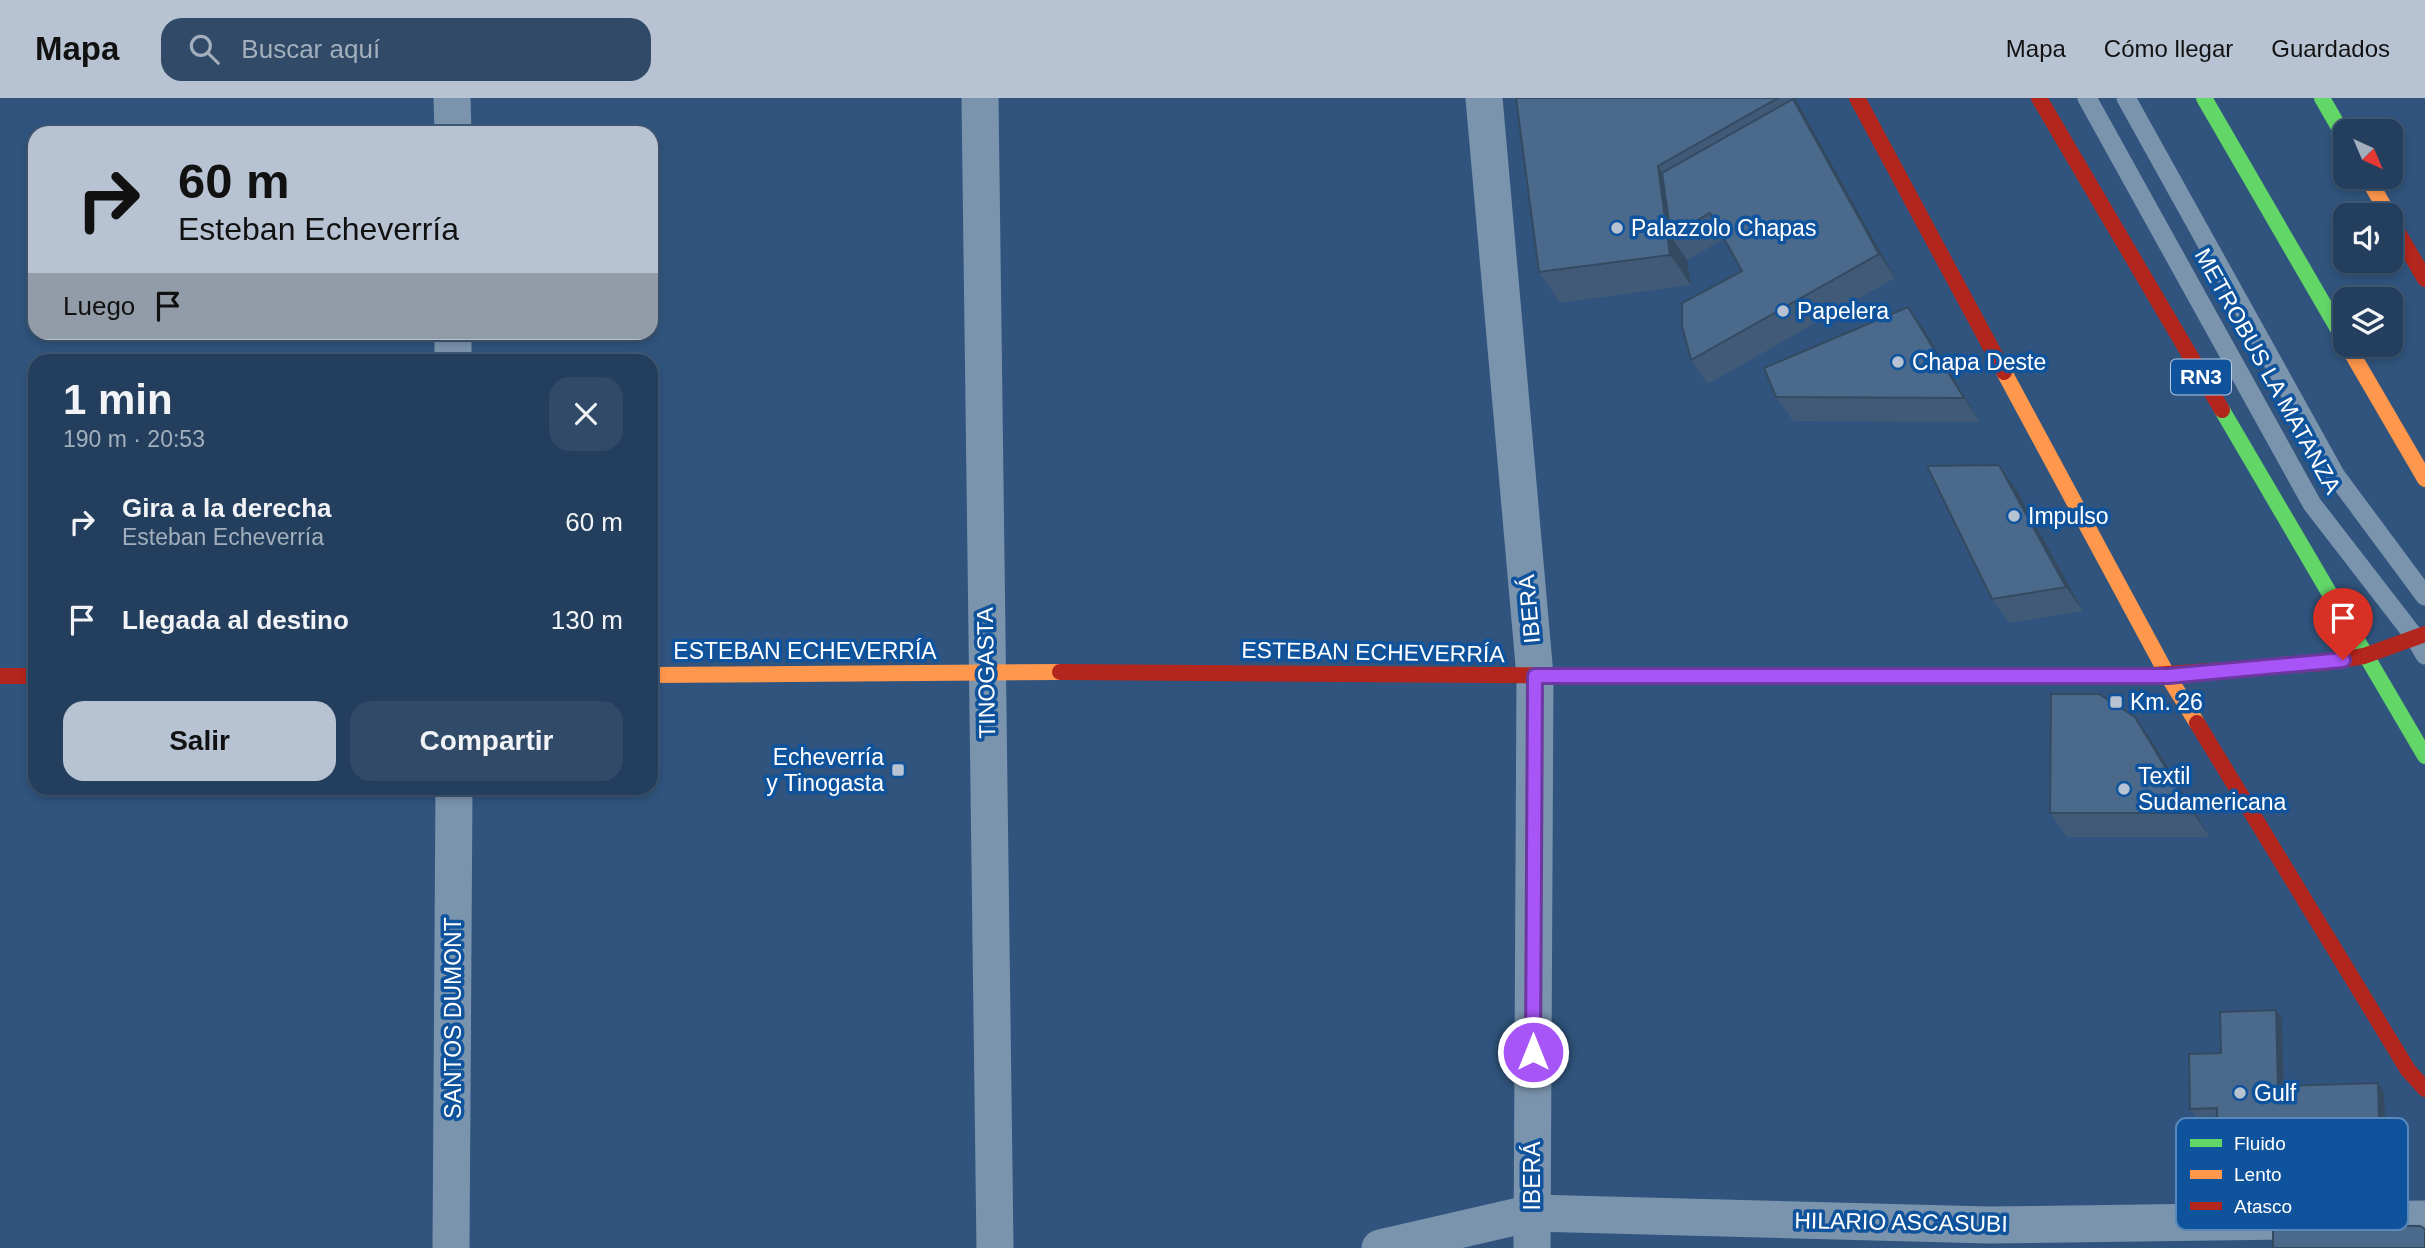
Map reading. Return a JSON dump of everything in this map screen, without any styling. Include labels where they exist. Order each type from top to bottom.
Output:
[{"type":"main road","points":[[1857,98],[2168,676],[2408,1070],[2425,1089]]},
{"type":"main road","name":"RN3","points":[[2039,98],[2425,756]]},
{"type":"main road","points":[[2204,98],[2333,321]]},
{"type":"main road","points":[[2322,98],[2334,119]]},
{"type":"main road","points":[[2403,240],[2425,279]]},
{"type":"main road","points":[[2354,357],[2425,480]]},
{"type":"main road","name":"ESTEBAN ECHEVERRÍA","points":[[658,675],[986,671],[1535,676],[2168,676],[2323,663],[2364,656],[2420,635]]},
{"type":"main road","points":[[0,676],[28,676]]},
{"type":"street","points":[[453,98],[453,126]]},
{"type":"street","name":"TINOGASTA","points":[[980,98],[995,1248]]},
{"type":"street","name":"IBERÁ","points":[[1484,98],[1535,676],[1532,1231]]},
{"type":"street","name":"SANTOS DUMONT","points":[[451,1248],[454,795]]},
{"type":"street","name":"HILARIO ASCASUBI","points":[[1380,1248],[1532,1231],[1988,1236],[2176,1229]]},
{"type":"lane","name":"METROBUS LA MATANZA","points":[[2087,98],[2312,503],[2420,635],[2425,655]]},
{"type":"lane","name":"METROBUS LA MATANZA","points":[[2126,98],[2336,477],[2425,596]]},
{"type":"building","name":"Palazzolo Chapas","points":[[1516,98],[1778,98],[1658,166],[1670,255],[1539,272]]},
{"type":"building","points":[[1793,99],[1879,254],[1691,360],[1682,326],[1682,303],[1742,271],[1710,213],[1671,236],[1662,173]]},
{"type":"building","points":[[1908,307],[1964,398],[1776,397],[1764,368]]},
{"type":"building","points":[[1999,465],[2066,587],[1992,599],[1927,466]]},
{"type":"building","name":"Textil Sudamericana","points":[[2051,694],[2099,694],[2135,717],[2193,813],[2050,813]]},
{"type":"building","points":[[2276,1010],[2278,1086],[2378,1083],[2379,1118],[2217,1118],[2217,1108],[2190,1109],[2189,1054],[2221,1053],[2220,1012]]},
{"type":"building","points":[[2408,1226],[2425,1229],[2425,1248],[2273,1248],[2273,1230],[2408,1230]]},
{"type":"traffic: fast","points":[[2204,98],[2333,320]]},
{"type":"traffic: fast","points":[[2322,98],[2334,119]]},
{"type":"traffic: fast","points":[[2222,410],[2425,756]]},
{"type":"traffic: fast","points":[[1647,676],[2138,676]]},
{"type":"traffic: slow","points":[[2374,189],[2382,203]]},
{"type":"traffic: slow","points":[[2354,357],[2425,479]]},
{"type":"traffic: slow","points":[[2004,372],[2168,676],[2197,723]]},
{"type":"traffic: slow","points":[[658,675],[1060,672]]},
{"type":"traffic: jam","points":[[1857,98],[2004,372]]},
{"type":"traffic: jam","points":[[2039,98],[2222,410]]},
{"type":"traffic: jam","points":[[2403,241],[2425,279]]},
{"type":"traffic: jam","points":[[2138,676],[2323,663],[2364,656],[2425,634]]},
{"type":"traffic: jam","points":[[1060,672],[1647,676]]},
{"type":"traffic: jam","points":[[0,676],[28,676]]},
{"type":"traffic: jam","points":[[2197,723],[2408,1070],[2425,1089]]},
{"type":"place","name":"Palazzolo Chapas","points":[[1617,228]]},
{"type":"place","name":"Papelera","points":[[1783,311]]},
{"type":"place","name":"Chapa Deste","points":[[1898,362]]},
{"type":"place","name":"Impulso","points":[[2014,516]]},
{"type":"place","name":"Km. 26","points":[[2116,702]]},
{"type":"place","name":"Echeverría y Tinogasta","points":[[898,770]]},
{"type":"place","name":"Textil Sudamericana","points":[[2124,789]]},
{"type":"place","name":"Gulf","points":[[2240,1093]]},
{"type":"route","points":[[1533,1052],[1535,676],[2168,676],[2343,660]]}]
